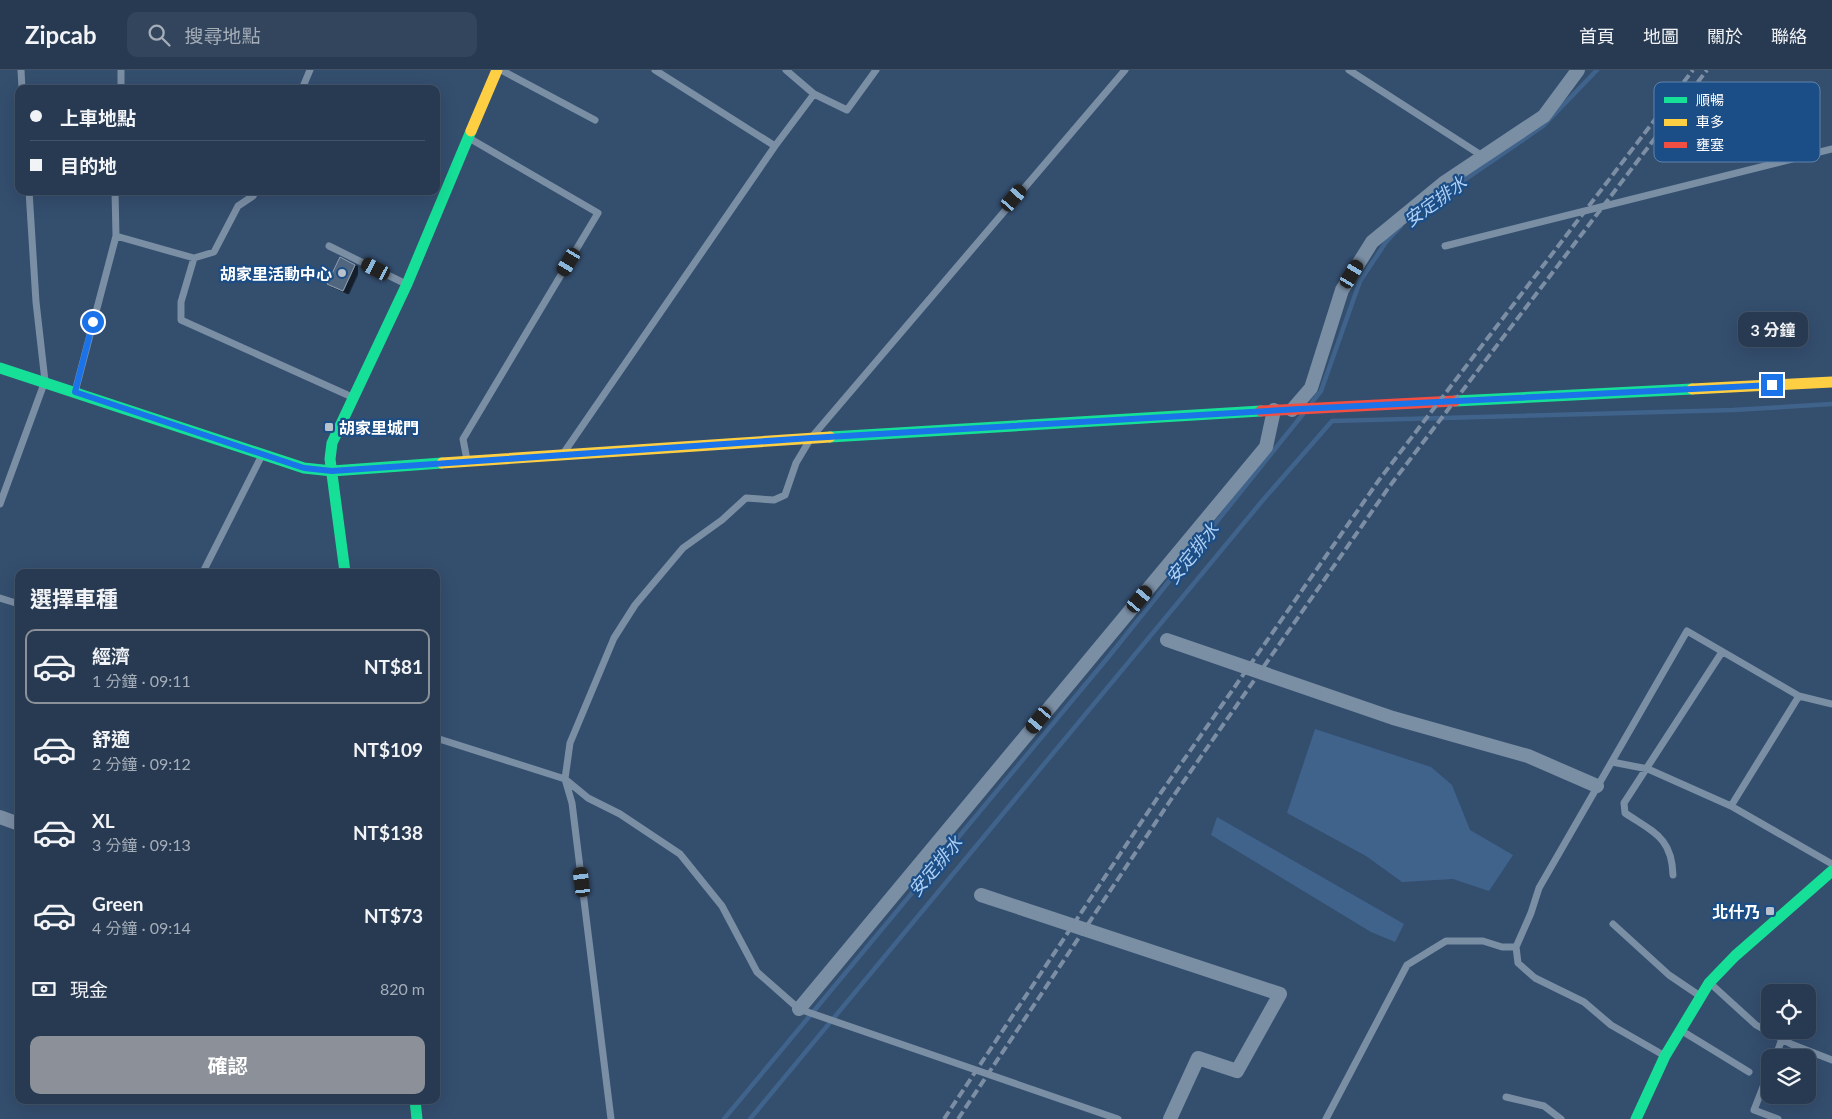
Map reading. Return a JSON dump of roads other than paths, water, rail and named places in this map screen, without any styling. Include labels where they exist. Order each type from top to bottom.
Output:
[{"type":"street","points":[[345,569],[330,459],[332,442],[407,284],[497,70]]},
{"type":"street","points":[[1296,409],[1311,388],[1342,290],[1372,242],[1445,182],[1544,116],[1578,70]]},
{"type":"street","points":[[0,368],[45,381],[262,455],[304,468],[332,471],[811,438],[1274,410],[1832,382]]},
{"type":"street","points":[[803,1010],[1266,447],[1274,410]]},
{"type":"street","points":[[1167,640],[1392,718],[1528,756],[1597,786]]},
{"type":"street","points":[[0,818],[15,823]]},
{"type":"street","points":[[1636,1119],[1665,1056],[1709,982],[1735,956],[1832,871]]},
{"type":"street","points":[[981,895],[1280,994],[1237,1072],[1198,1058],[1170,1119]]},
{"type":"street","points":[[415,1104],[417,1119]]},
{"type":"lane","points":[[21,70],[22,85]]},
{"type":"lane","points":[[121,70],[121,85]]},
{"type":"lane","points":[[304,85],[310,70]]},
{"type":"lane","points":[[501,70],[595,120]]},
{"type":"lane","points":[[655,70],[775,146]]},
{"type":"lane","points":[[786,70],[814,94],[848,110],[876,70]]},
{"type":"lane","points":[[611,1119],[572,802],[565,778],[570,742],[614,638],[635,605],[682,548],[722,520],[746,498],[774,500],[785,495],[796,463],[811,438],[1124,70]]},
{"type":"lane","points":[[1349,70],[1484,157]]},
{"type":"lane","points":[[562,456],[775,146],[814,94]]},
{"type":"lane","points":[[467,462],[463,440],[598,213],[469,138]]},
{"type":"lane","points":[[1445,246],[1780,162]]},
{"type":"lane","points":[[0,504],[45,381],[36,302],[29,195]]},
{"type":"lane","points":[[75,392],[116,236],[115,195]]},
{"type":"lane","points":[[116,236],[194,258],[214,252],[238,206],[254,195]]},
{"type":"lane","points":[[329,246],[407,284]]},
{"type":"lane","points":[[194,258],[181,302],[181,320],[352,397]]},
{"type":"lane","points":[[205,569],[262,455]]},
{"type":"lane","points":[[0,598],[15,603]]},
{"type":"lane","points":[[1665,1056],[1611,1025],[1584,1002],[1535,978],[1518,963],[1516,947],[1531,913],[1539,888],[1687,631],[1799,696],[1832,704]]},
{"type":"lane","points":[[1673,875],[1672,861],[1664,840],[1625,813],[1624,803],[1648,769],[1722,652]]},
{"type":"lane","points":[[1731,806],[1799,696]]},
{"type":"lane","points":[[440,739],[565,778],[588,798],[620,814],[680,854],[722,906],[757,972],[803,1010],[1118,1119]]},
{"type":"lane","points":[[1612,762],[1648,769],[1731,806],[1832,864]]},
{"type":"lane","points":[[1613,924],[1669,975],[1700,996]]},
{"type":"lane","points":[[1326,1119],[1407,965],[1446,941],[1483,941],[1502,947],[1516,947]]},
{"type":"lane","points":[[1709,982],[1761,1028]]},
{"type":"lane","points":[[1680,1030],[1748,1072]]},
{"type":"lane","points":[[1778,1049],[1782,1039],[1832,1060]]},
{"type":"lane","points":[[1761,1092],[1754,1110],[1778,1119]]},
{"type":"lane","points":[[1506,1097],[1544,1106],[1561,1119]]},
{"type":"water","points":[[1315,729],[1431,767],[1452,785],[1470,830],[1513,855],[1489,891],[1453,879],[1402,882],[1366,856],[1287,813]]},
{"type":"water","points":[[1217,817],[1404,924],[1395,942],[1371,932],[1211,835]]},
{"type":"waterway","name":"安定排水","points":[[1425,207],[1543,126],[1597,70]]},
{"type":"waterway","name":"安定排水","points":[[1312,402],[1321,391],[1360,281],[1386,242],[1401,226]]},
{"type":"waterway","points":[[750,1119],[1263,500],[1332,421],[1733,410],[1832,404]]},
{"type":"waterway","name":"安定排水","points":[[724,1119],[1110,655],[1303,414]]},
{"type":"railway","points":[[1684,82],[1693,70]]},
{"type":"railway","points":[[1698,82],[1707,70]]},
{"type":"railway","points":[[944,1119],[1160,794],[1379,480],[1654,121]]},
{"type":"railway","points":[[958,1119],[1170,801],[1389,487],[1654,140]]},
{"type":"place","name":"胡家里活動中心","points":[[342,273]]},
{"type":"place","name":"胡家里城門","points":[[329,427]]},
{"type":"place","name":"北什乃","points":[[1770,911]]}]
